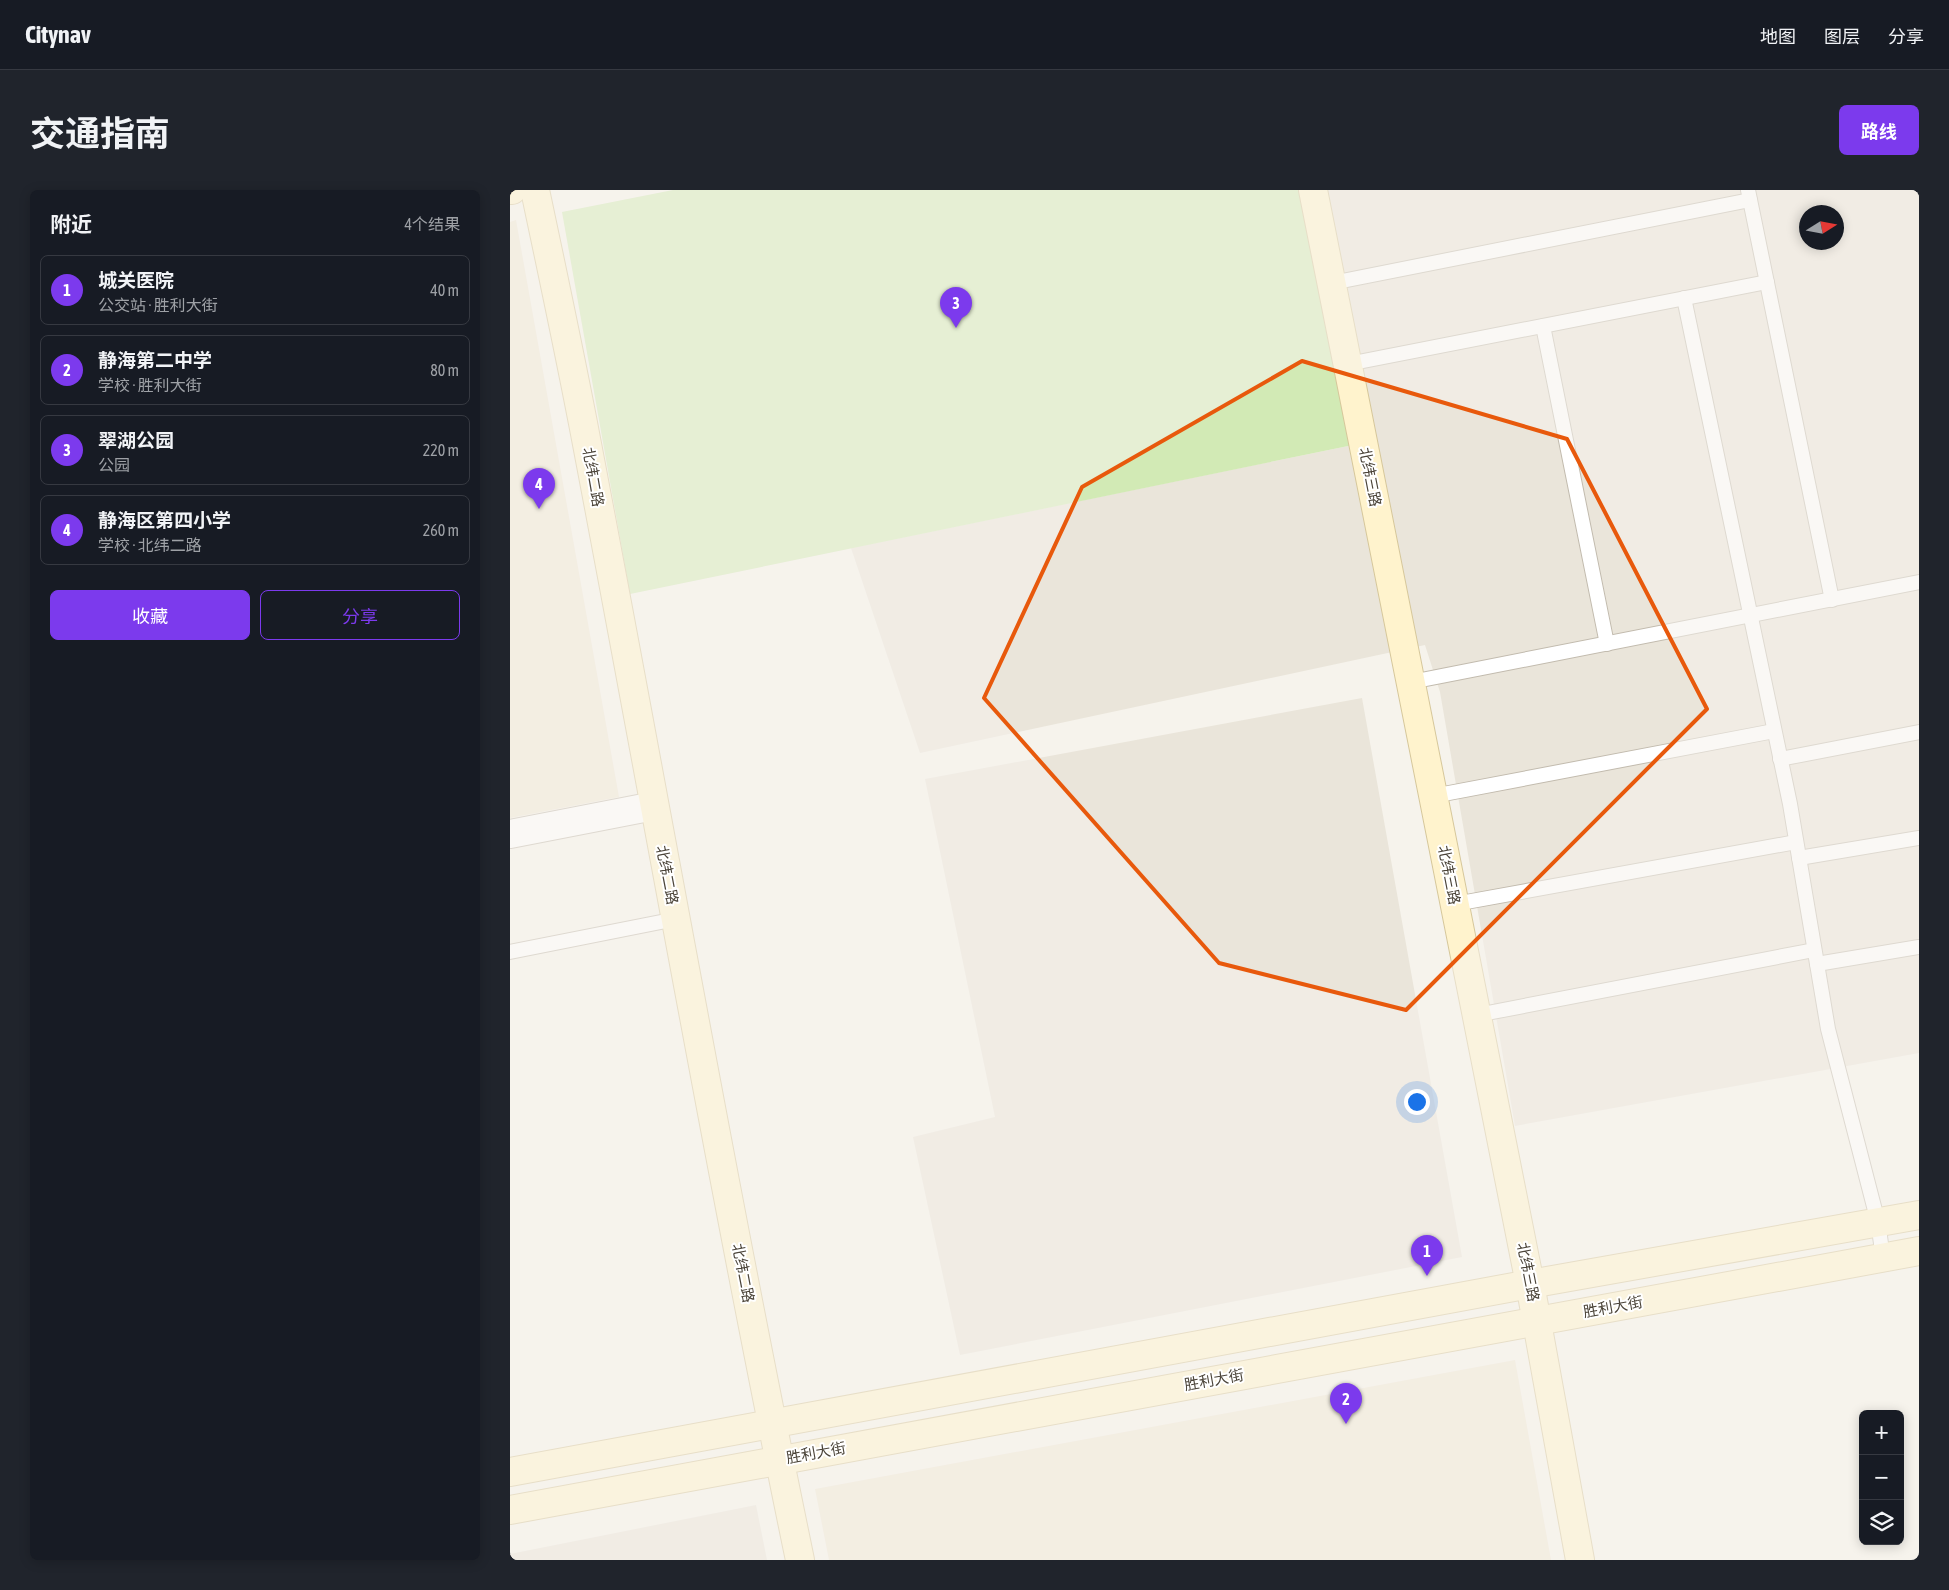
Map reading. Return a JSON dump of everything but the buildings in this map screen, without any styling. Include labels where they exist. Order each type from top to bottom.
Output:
[{"type":"main road","name":"北纬二路","points":[[535,190],[587,442],[654,806],[779,1460],[800,1560]]},
{"type":"main road","name":"北纬三路","points":[[1313,190],[1530,1284],[1580,1560]]},
{"type":"main road","points":[[510,1472],[1530,1284],[1919,1215]]},
{"type":"main road","name":"胜利大街","points":[[510,1510],[1919,1251]]},
{"type":"street","points":[[510,834],[654,806]]},
{"type":"lane","points":[[1332,283],[1749,195],[1832,600]]},
{"type":"lane","points":[[1348,364],[1767,282]]},
{"type":"lane","points":[[1684,298],[1780,759],[1828,1028],[1878,1222],[1884,1258]]},
{"type":"lane","points":[[1543,326],[1607,644]]},
{"type":"lane","points":[[1411,682],[1919,582]]},
{"type":"lane","points":[[1434,796],[1774,731]]},
{"type":"lane","points":[[1780,759],[1919,732]]},
{"type":"lane","points":[[1799,858],[1919,838]]},
{"type":"lane","points":[[1455,904],[1796,842]]},
{"type":"lane","points":[[510,952],[676,919]]},
{"type":"lane","points":[[1817,964],[1919,947]]},
{"type":"lane","points":[[1477,1014],[1814,950]]},
{"type":"highlighted area","points":[[1302,361],[1567,439],[1707,709],[1406,1010],[1219,963],[984,698],[1082,487]]},
{"type":"shaded area","points":[[1301,190],[1919,190],[1919,1053],[1515,1126],[1440,692],[1425,645],[920,753],[851,548],[1353,445]]},
{"type":"shaded area","points":[[516,220],[619,797],[510,818],[510,222]]},
{"type":"shaded area","points":[[1362,698],[1462,1257],[960,1355],[913,1137],[995,1117],[925,779]]},
{"type":"shaded area","points":[[1515,1360],[1551,1560],[829,1560],[815,1489]]},
{"type":"shaded area","points":[[756,1505],[767,1560],[510,1560],[510,1554]]},
{"type":"green space","points":[[673,190],[1301,190],[1353,445],[630,594],[562,212]]},
{"type":"place","name":"翠湖公园","points":[[956,328]]},
{"type":"place","name":"静海区第四小学","points":[[539,509]]},
{"type":"place","name":"城关医院","points":[[1427,1276]]},
{"type":"place","name":"静海第二中学","points":[[1346,1424]]}]
